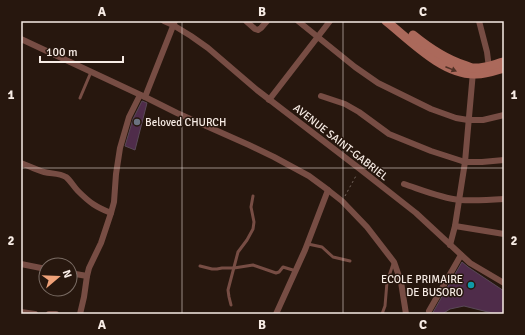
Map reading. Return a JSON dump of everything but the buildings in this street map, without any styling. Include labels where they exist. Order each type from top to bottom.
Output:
[{"type":"street","points":[[246,21],[258,30],[267,21]]},
{"type":"street","points":[[298,21],[355,67],[378,83],[431,109],[456,118],[468,120],[483,120],[504,116]]},
{"type":"street","points":[[269,100],[330,21]]},
{"type":"street","points":[[386,21],[428,56],[459,72],[504,68]]},
{"type":"street","points":[[396,21],[423,43],[443,56],[473,71]]},
{"type":"street","points":[[479,21],[487,52],[489,69]]},
{"type":"street","points":[[80,314],[87,276],[112,213],[120,148],[129,117],[142,96],[169,22]]},
{"type":"street","name":"AVENUE SAINT-GABRIEL","points":[[169,22],[208,48],[269,100],[416,213],[470,263],[504,283]]},
{"type":"street","points":[[21,39],[177,113],[249,145],[309,176],[342,201],[368,227],[394,262],[401,282],[406,314]]},
{"type":"street","points":[[489,69],[504,62]]},
{"type":"street","points":[[450,245],[455,226],[465,162],[473,71]]},
{"type":"street","points":[[321,96],[345,104],[359,112],[389,134],[431,152],[465,162],[504,160]]},
{"type":"street","points":[[21,163],[46,173],[64,176],[89,202],[112,213]]},
{"type":"street","points":[[404,184],[459,200],[504,199]]},
{"type":"street","points":[[276,314],[308,243],[328,190]]},
{"type":"street","points":[[455,226],[504,234]]},
{"type":"street","points":[[429,311],[461,255]]},
{"type":"street","points":[[21,264],[38,267]]},
{"type":"street","points":[[78,274],[87,276]]},
{"type":"street","points":[[21,312],[35,314]]},
{"type":"street","points":[[49,314],[56,314]]},
{"type":"lane","points":[[80,98],[91,72]]},
{"type":"lane","points":[[231,305],[228,290],[238,252],[248,240],[253,229],[254,222],[251,207],[253,196]]},
{"type":"lane","points":[[308,243],[322,247],[333,256],[350,261]]},
{"type":"lane","points":[[382,314],[385,306],[388,282],[394,262]]},
{"type":"lane","points":[[200,266],[212,269],[253,265],[278,273],[284,267],[296,271]]},
{"type":"path","points":[[342,201],[360,169]]},
{"type":"place","name":"Beloved CHURCH","points":[[137,122]]},
{"type":"place","name":"ECOLE PRIMAIRE DE BUSORO","points":[[471,285]]}]
